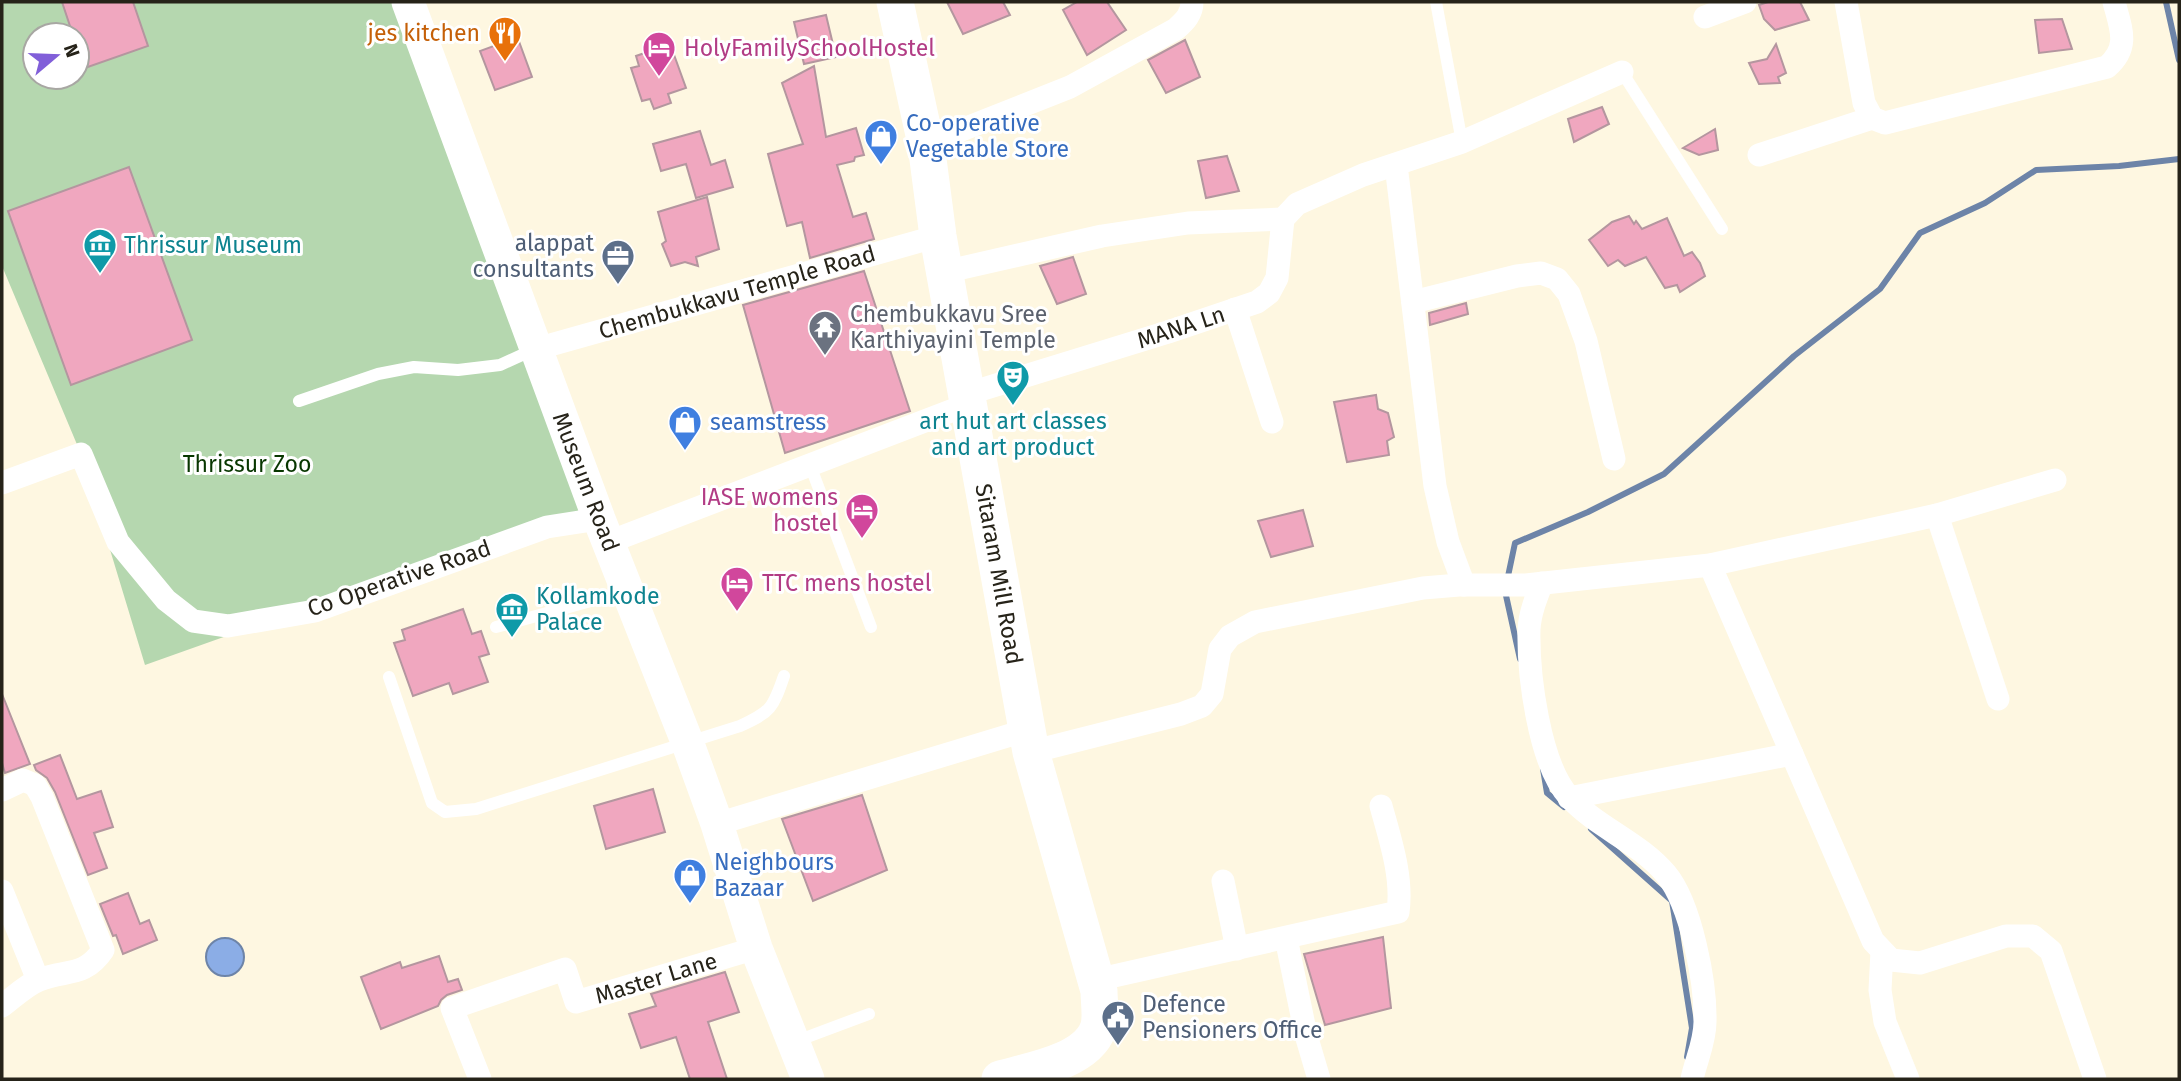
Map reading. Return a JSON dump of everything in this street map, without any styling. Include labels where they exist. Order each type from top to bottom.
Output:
[{"type":"main road","name":"Museum Road","points":[[408,2],[627,591],[688,744],[717,824],[756,948],[808,1079]]},
{"type":"main road","name":"Sitaram Mill Road","points":[[899,3],[926,144],[944,272],[1029,741],[1099,991],[1099,1028],[1084,1048],[1057,1063],[1000,1079]]},
{"type":"street","points":[[926,144],[1070,87],[1176,29],[1186,20],[1192,9],[1192,2]]},
{"type":"street","points":[[1705,17],[1745,2]]},
{"type":"street","points":[[1846,2],[1864,103],[1871,118]]},
{"type":"street","points":[[1759,155],[1871,118],[1885,123],[2107,67],[2118,57],[2123,46],[2113,2]]},
{"type":"street","points":[[944,272],[1102,236],[1188,223],[1283,219],[1297,204],[1328,190],[1462,142],[1622,72]]},
{"type":"street","points":[[1396,165],[1435,486],[1448,542],[1464,585]]},
{"type":"street","name":"MANA Ln","points":[[604,530],[810,465],[967,399],[1257,302],[1269,293],[1277,278],[1283,219]]},
{"type":"street","name":"Chembukkavu Temple Road","points":[[536,349],[938,236]]},
{"type":"street","points":[[1413,302],[1517,276],[1541,273],[1557,279],[1569,294],[1586,341],[1614,459]]},
{"type":"street","points":[[1235,309],[1272,422]]},
{"type":"street","name":"Co Operative Road","points":[[2,483],[81,454],[118,542],[166,600],[193,621],[228,626],[315,611],[547,527],[604,530]]},
{"type":"street","points":[[717,824],[1029,741],[1181,714],[1202,706],[1212,694],[1220,649],[1230,636],[1255,622],[1423,588],[1534,584],[1710,565],[1937,515],[2055,480]]},
{"type":"street","points":[[1937,515],[1998,699]]},
{"type":"street","points":[[1710,565],[1873,941],[1891,960],[1920,963],[2006,936],[2033,936],[2051,951],[2095,1079]]},
{"type":"street","points":[[1534,584],[1529,628],[1530,663],[1546,758],[1555,779],[1569,797],[1593,819],[1648,856],[1667,876],[1692,931],[1702,980],[1705,1022],[1702,1046],[1692,1079]]},
{"type":"street","points":[[1569,797],[1792,754]]},
{"type":"street","points":[[2,790],[23,780],[35,785],[103,950],[96,961],[80,971],[38,980],[2,1006]]},
{"type":"street","points":[[1096,980],[1398,912],[1399,891],[1393,848],[1381,806]]},
{"type":"street","points":[[1223,881],[1237,949]]},
{"type":"street","points":[[2,891],[38,980]]},
{"type":"street","points":[[1286,938],[1306,1035],[1319,1079]]},
{"type":"street","name":"Master Lane","points":[[480,1079],[452,1008],[565,970],[576,1002],[756,948]]},
{"type":"street","points":[[1882,951],[1880,990],[1885,1022],[1908,1079]]},
{"type":"lane","points":[[1436,2],[1462,142]]},
{"type":"lane","points":[[1622,72],[1722,229]]},
{"type":"lane","points":[[299,401],[378,374],[414,367],[458,370],[500,365],[536,349]]},
{"type":"lane","points":[[810,465],[871,627]]},
{"type":"lane","points":[[496,627],[627,591]]},
{"type":"lane","points":[[389,677],[432,803],[445,812],[476,809],[740,726],[760,717],[775,704],[784,676]]},
{"type":"lane","points":[[794,1042],[869,1014]]},
{"type":"green space","name":"Thrissur Zoo","points":[[2,2],[408,2],[594,505],[145,665],[81,454],[2,266]]},
{"type":"water","points":[[225,938],[239,943],[244,957],[239,971],[225,976],[211,971],[206,957],[211,943]]},
{"type":"building","points":[[62,2],[133,2],[148,46],[91,66],[91,21],[68,21]]},
{"type":"building","points":[[947,2],[1003,2],[1010,15],[963,34]]},
{"type":"building","points":[[1077,2],[1107,2],[1126,30],[1087,55],[1063,10]]},
{"type":"building","points":[[1768,2],[1800,2],[1809,20],[1775,30],[1764,19],[1759,5]]},
{"type":"building","points":[[826,15],[836,57],[804,64],[794,22]]},
{"type":"building","points":[[2062,19],[2072,49],[2039,53],[2035,20]]},
{"type":"building","points":[[508,31],[510,39],[517,36],[532,77],[495,90],[480,51],[494,46],[491,37]]},
{"type":"building","points":[[1185,40],[1200,77],[1166,93],[1148,60]]},
{"type":"building","points":[[1776,44],[1786,73],[1778,77],[1780,83],[1759,84],[1749,63],[1767,59]]},
{"type":"building","name":"HolyFamilySchoolHostel","points":[[665,46],[668,54],[673,52],[686,88],[668,94],[671,103],[654,109],[650,99],[642,101],[631,68],[639,66],[636,56]]},
{"type":"building","points":[[814,66],[826,137],[856,128],[864,155],[855,157],[854,161],[837,165],[853,217],[866,213],[874,239],[810,258],[802,222],[787,226],[768,154],[803,144],[782,83]]},
{"type":"building","points":[[1602,107],[1609,124],[1574,142],[1568,119]]},
{"type":"building","points":[[1715,129],[1718,150],[1699,155],[1683,148]]},
{"type":"building","points":[[700,131],[711,165],[725,160],[733,187],[696,198],[686,164],[661,171],[653,144]]},
{"type":"building","points":[[1227,156],[1239,191],[1206,198],[1198,161]]},
{"type":"building","name":"Thrissur Museum","points":[[129,167],[192,340],[71,385],[8,211]]},
{"type":"building","points":[[707,197],[719,249],[696,257],[698,266],[685,262],[671,266],[662,244],[666,241],[658,212]]},
{"type":"building","points":[[1629,216],[1634,224],[1636,221],[1642,229],[1667,218],[1684,256],[1692,252],[1705,276],[1680,292],[1677,285],[1665,288],[1646,257],[1625,266],[1618,260],[1608,266],[1589,240],[1612,222]]},
{"type":"building","points":[[1073,257],[1086,294],[1057,304],[1040,266]]},
{"type":"building","name":"Chembukkavu Sree Karthiyayini Temple","points":[[864,271],[910,411],[785,453],[743,305]]},
{"type":"building","points":[[1466,303],[1468,314],[1430,325],[1429,313]]},
{"type":"building","points":[[1376,395],[1378,409],[1388,413],[1394,437],[1387,441],[1389,455],[1347,462],[1334,402]]},
{"type":"building","points":[[1303,510],[1313,546],[1271,557],[1258,521]]},
{"type":"building","points":[[463,609],[472,634],[481,631],[489,654],[479,657],[488,682],[453,694],[449,683],[413,696],[394,643],[405,640],[402,630]]},
{"type":"building","points":[[2,694],[30,764],[5,773],[2,763]]},
{"type":"building","points":[[60,755],[77,799],[101,791],[113,827],[94,833],[107,868],[88,875],[55,792],[47,778],[36,770],[34,765]]},
{"type":"building","points":[[653,789],[665,832],[606,849],[594,806]]},
{"type":"building","points":[[862,795],[887,870],[813,901],[782,819]]},
{"type":"building","points":[[128,893],[140,924],[149,920],[157,940],[123,954],[100,904]]},
{"type":"building","points":[[1383,937],[1391,1008],[1325,1025],[1304,954]]},
{"type":"building","points":[[439,956],[448,982],[458,979],[462,990],[447,995],[438,1006],[381,1029],[361,977],[400,962],[402,968]]},
{"type":"building","points":[[725,972],[739,1012],[708,1022],[727,1079],[690,1079],[676,1037],[641,1048],[629,1014],[656,1006],[651,994]]},
{"type":"waterway","points":[[2166,2],[2179,60]]},
{"type":"waterway","points":[[1507,581],[1515,543],[1588,512],[1664,474],[1794,356],[1880,289],[1920,233],[1985,203],[2036,170],[2119,166],[2179,159]]},
{"type":"waterway","points":[[1505,591],[1520,659]]},
{"type":"waterway","points":[[1543,769],[1547,793],[1564,807]]},
{"type":"waterway","points":[[1591,829],[1672,901],[1692,1028],[1687,1057]]},
{"type":"place","name":"jes kitchen","points":[[505,63]]},
{"type":"place","name":"HolyFamilySchoolHostel","points":[[659,78]]},
{"type":"place","name":"Co-operative Vegetable Store","points":[[881,166]]},
{"type":"place","name":"Thrissur Museum","points":[[100,275]]},
{"type":"place","name":"alappat consultants","points":[[618,286]]},
{"type":"place","name":"Chembukkavu Sree Karthiyayini Temple","points":[[825,357]]},
{"type":"place","name":"art hut art classes and art product","points":[[1013,407]]},
{"type":"place","name":"seamstress","points":[[685,452]]},
{"type":"place","name":"IASE womens hostel","points":[[862,540]]},
{"type":"place","name":"TTC mens hostel","points":[[737,613]]},
{"type":"place","name":"Kollamkode Palace","points":[[512,639]]},
{"type":"place","name":"Neighbours Bazaar","points":[[690,905]]},
{"type":"place","name":"Defence Pensioners Office","points":[[1118,1047]]}]
